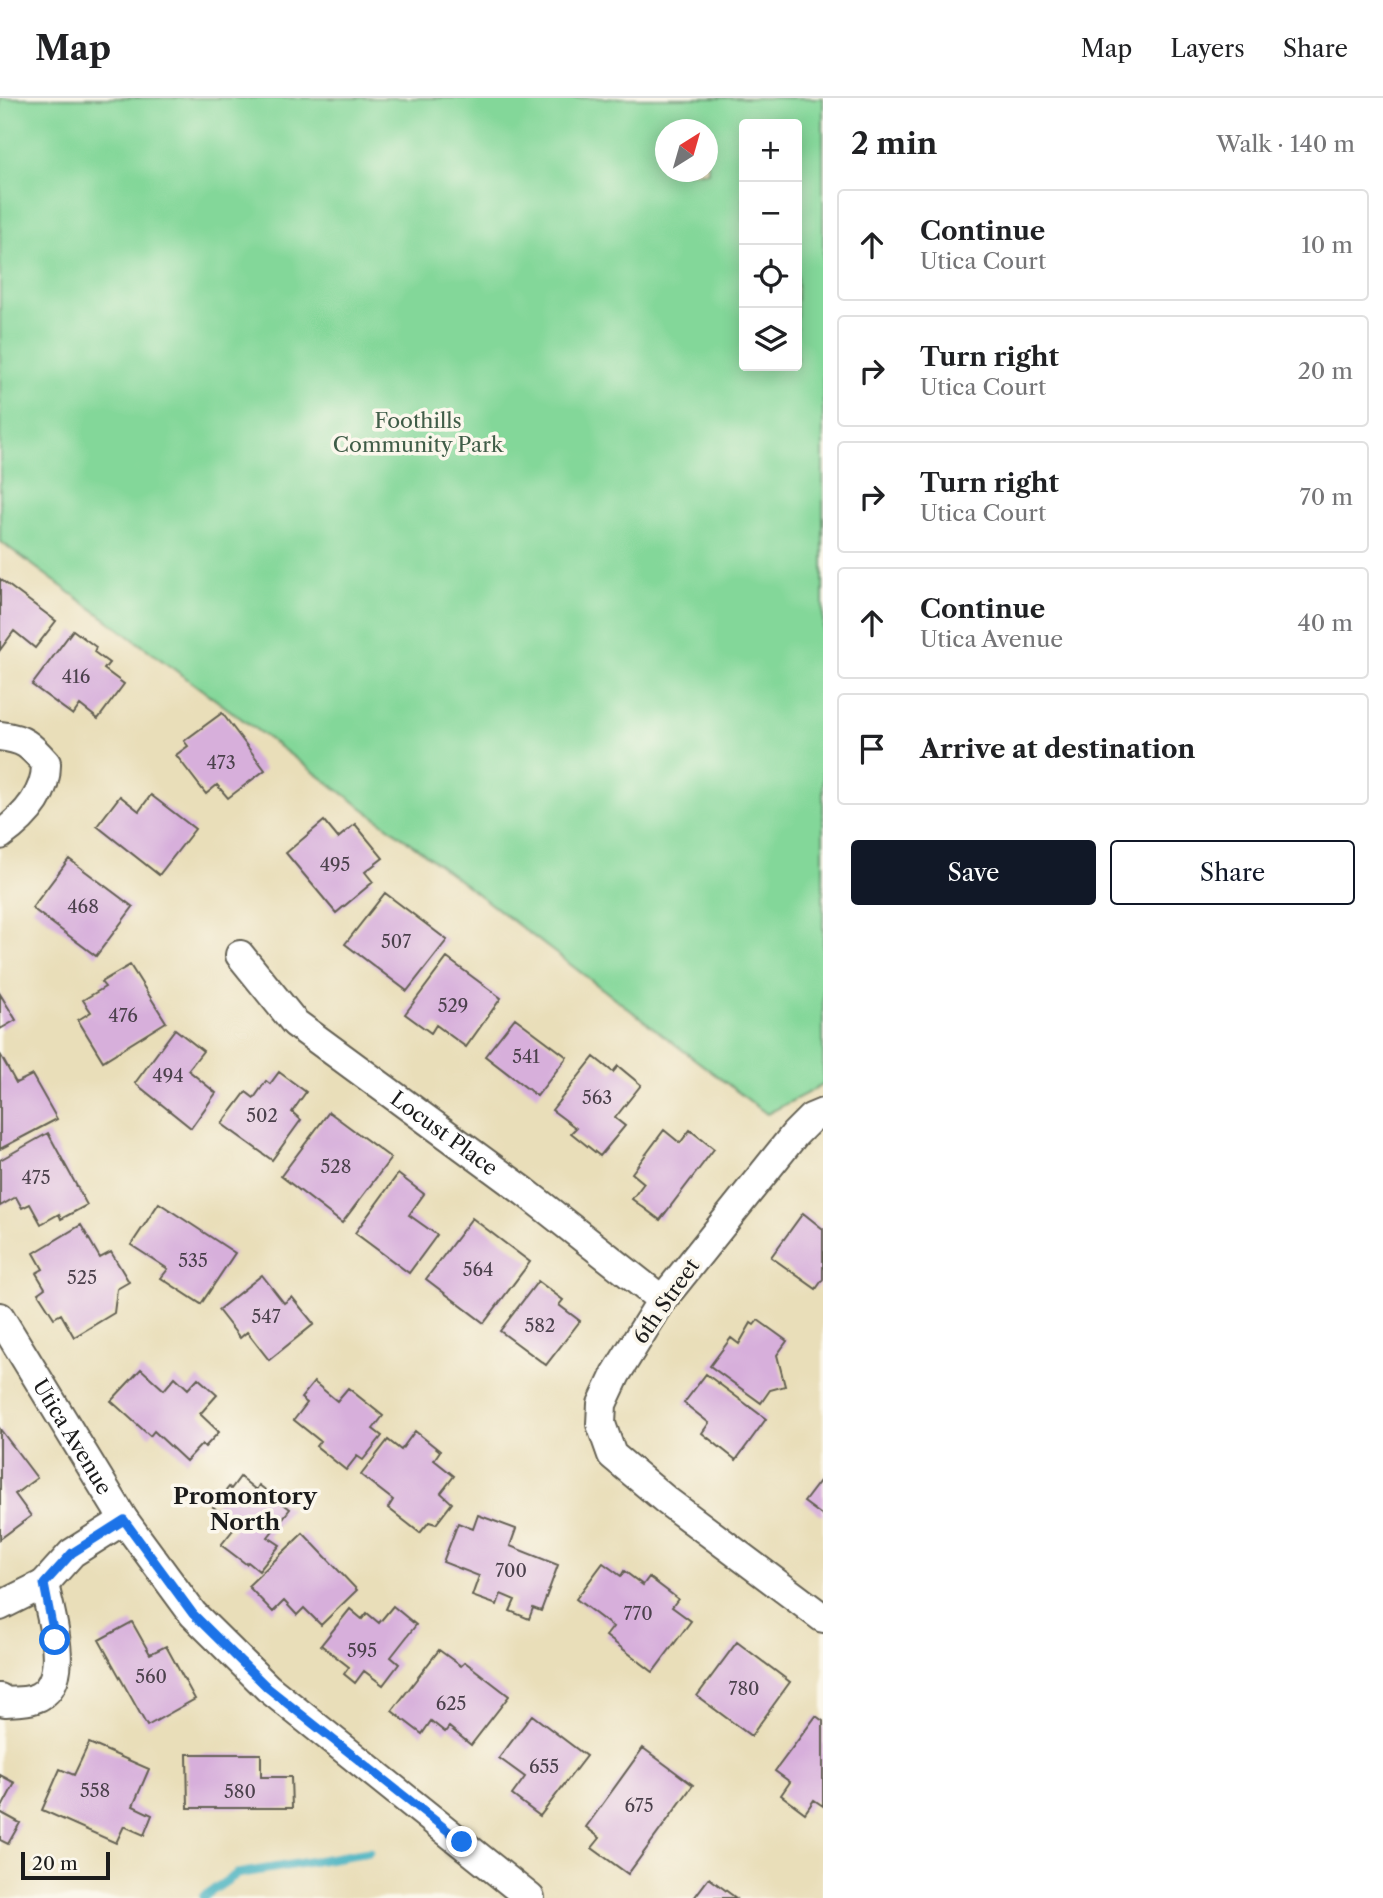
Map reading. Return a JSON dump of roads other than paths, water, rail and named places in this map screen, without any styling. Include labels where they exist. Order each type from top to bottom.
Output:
[{"type":"street","points":[[0,736],[18,738],[29,744],[46,763],[46,777],[22,819],[0,835]]},
{"type":"street","name":"Locust Place","points":[[240,955],[295,1023],[525,1192],[662,1300]]},
{"type":"street","name":"6th Street","points":[[823,1113],[811,1118],[795,1134],[662,1300],[616,1374],[602,1404],[601,1424],[612,1455],[667,1501],[823,1618]]},
{"type":"street","name":"Utica Avenue","points":[[0,1317],[124,1520],[193,1614],[268,1688],[530,1898]]},
{"type":"street","points":[[0,1606],[44,1584],[72,1553],[124,1520]]},
{"type":"street","points":[[0,1698],[5,1702],[33,1699],[44,1693],[55,1677],[58,1658],[44,1584]]},
{"type":"waterway","points":[[203,1897],[237,1874],[369,1852]]},
{"type":"district","name":"Promontory North","points":[[245,1509]]},
{"type":"park label","name":"Foothills Community Park","points":[[418,432]]}]
